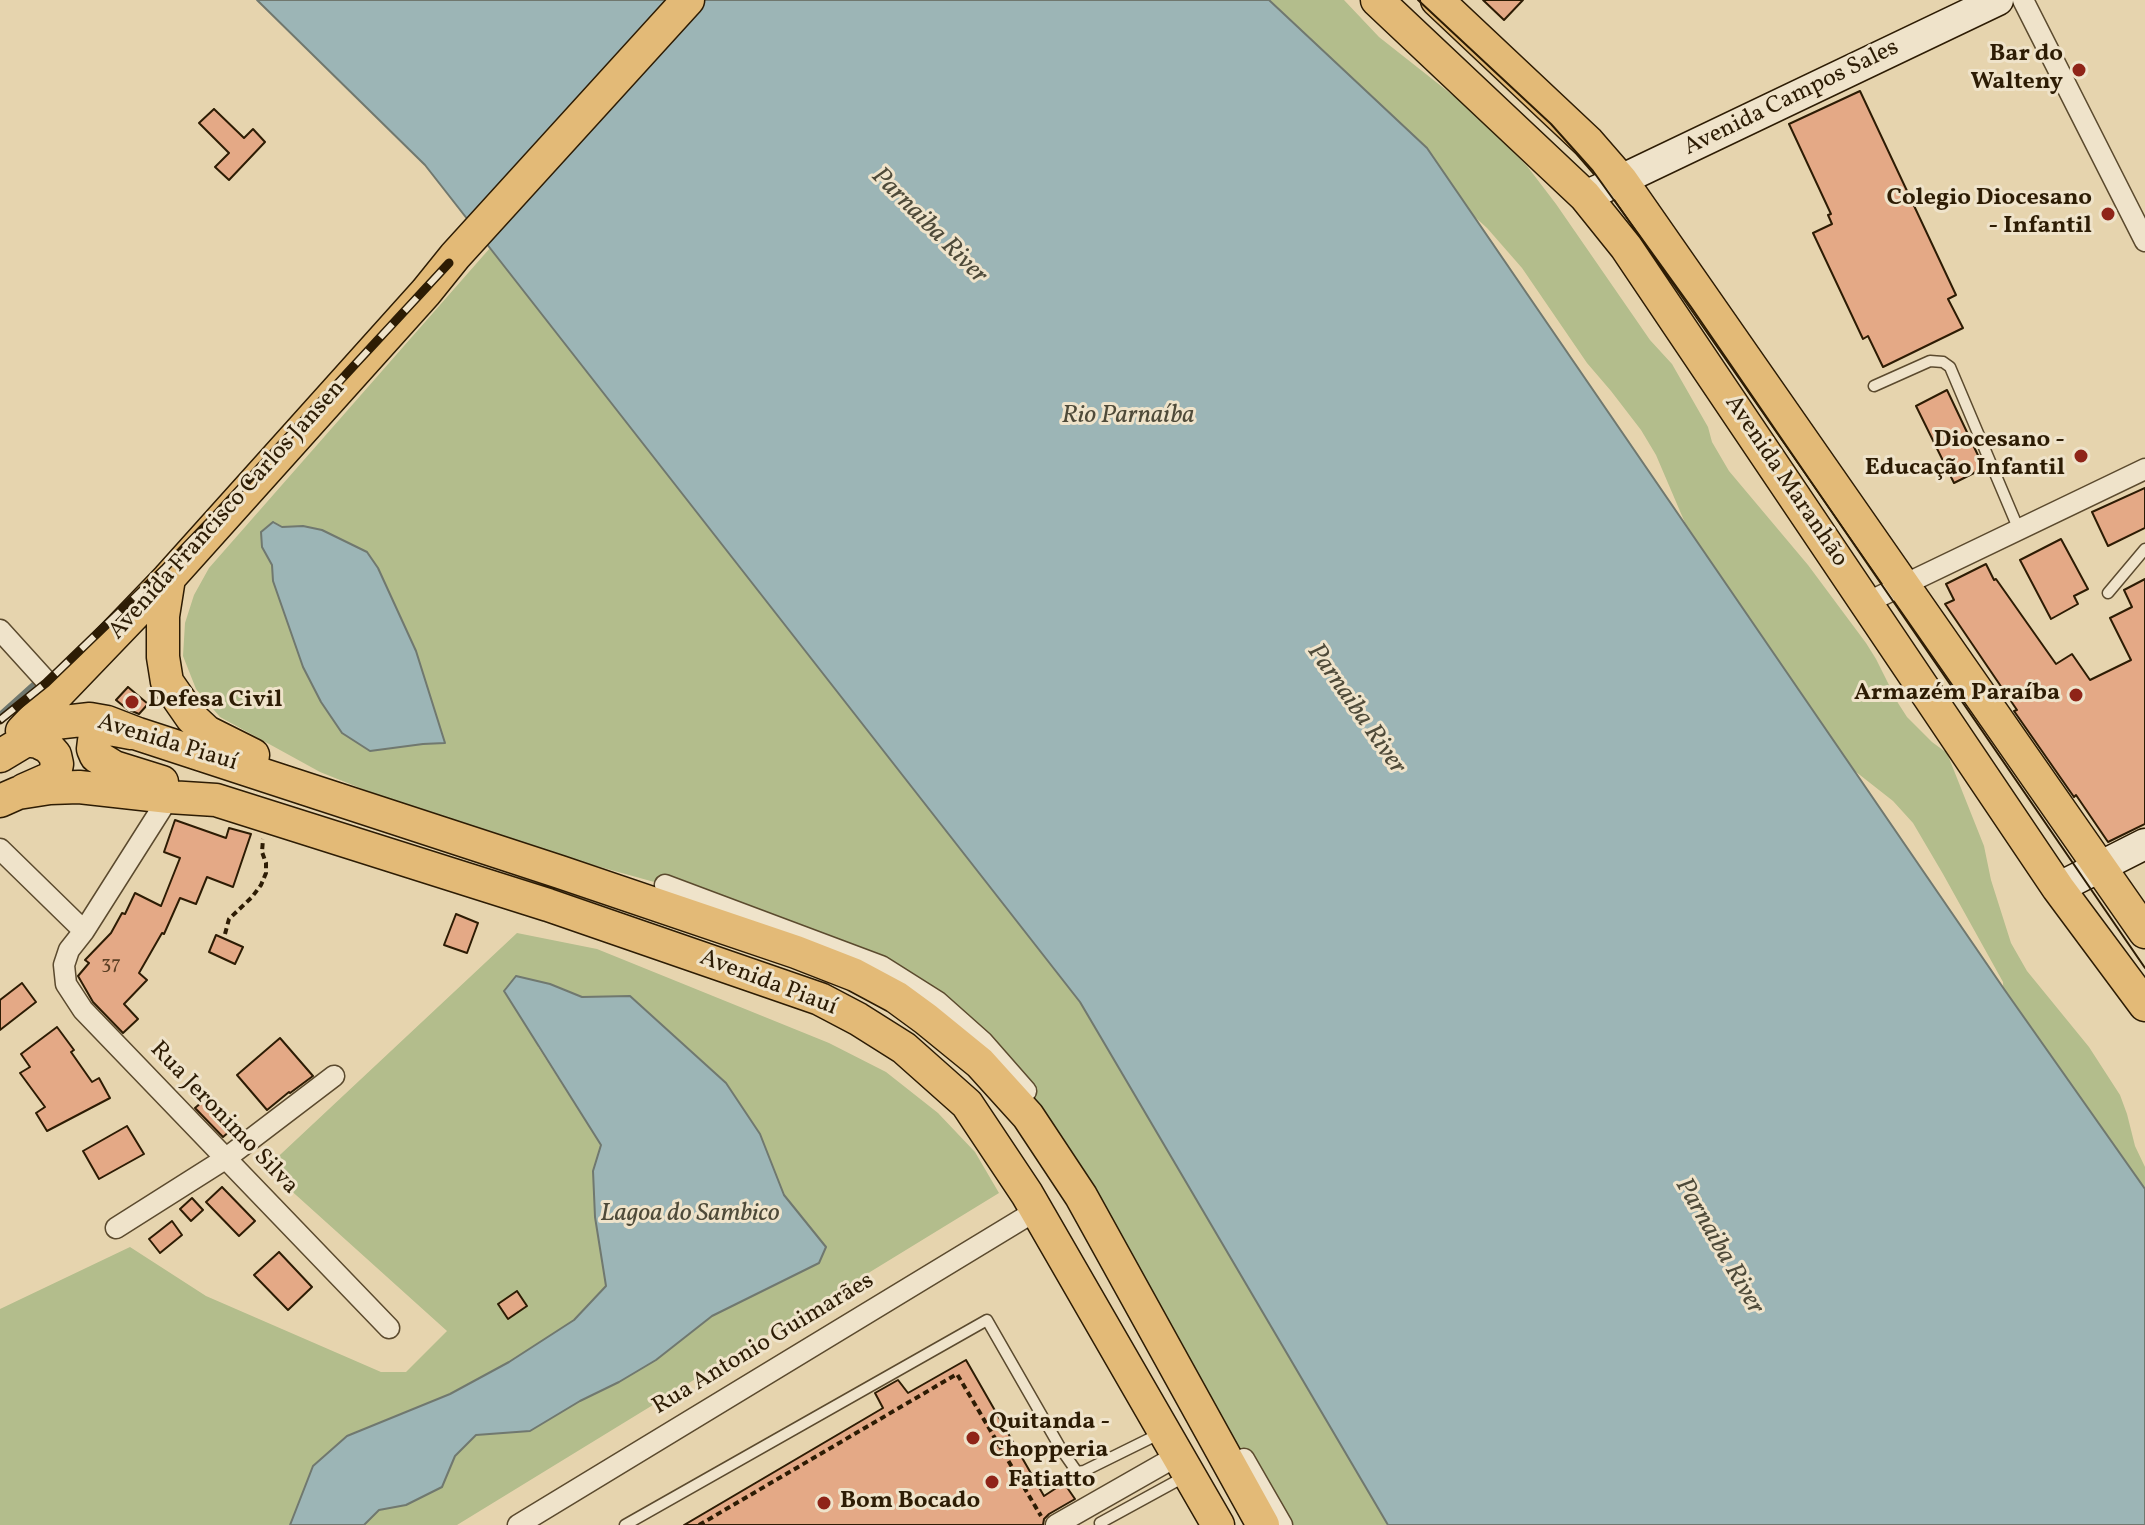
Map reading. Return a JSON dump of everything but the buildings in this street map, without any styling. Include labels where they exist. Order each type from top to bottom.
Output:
[{"type":"main road","name":"Avenida Francisco Carlos Jansen","points":[[8,750],[169,578],[480,228],[688,0]]},
{"type":"main road","name":"Avenida Maranhão","points":[[1377,0],[1585,196],[1626,247],[2058,888],[2145,1005]]},
{"type":"main road","name":"Avenida Maranhão","points":[[1437,0],[1588,142],[1621,180],[2145,932]]},
{"type":"main road","name":"Avenida Campos Sales","points":[[1585,196],[1998,0]]},
{"type":"main road","name":"Avenida Piauí","points":[[169,578],[163,616],[163,657],[167,682],[181,704],[207,732],[339,799]]},
{"type":"main road","name":"Avenida Piauí","points":[[8,750],[55,723],[79,719],[107,722],[796,952],[855,975],[896,997],[980,1063],[1028,1116],[1081,1196],[1263,1525]]},
{"type":"main road","points":[[138,734],[110,729],[99,733],[93,749],[96,756],[114,767],[216,800]]},
{"type":"main road","points":[[8,750],[38,742],[55,755],[57,764],[55,773],[49,779],[9,797]]},
{"type":"main road","points":[[9,797],[50,788],[79,787],[169,797]]},
{"type":"main road","name":"Avenida Piauí","points":[[169,797],[216,800],[548,905],[820,999],[904,1048],[967,1104],[1037,1210],[1218,1525]]},
{"type":"main road","points":[[2058,888],[2145,844]]},
{"type":"street","points":[[2023,0],[2145,241]]},
{"type":"street","points":[[1866,603],[2145,469]]},
{"type":"street","points":[[0,630],[58,694]]},
{"type":"street","name":"Rua Jeronimo Silva","points":[[169,797],[69,950],[64,965],[66,984],[83,1010],[389,1328]]},
{"type":"street","points":[[0,849],[84,931]]},
{"type":"street","points":[[665,885],[881,966],[938,1002],[983,1042],[1027,1092],[1071,1154],[1282,1525]]},
{"type":"street","points":[[116,1228],[225,1159],[334,1076]]},
{"type":"street","name":"Rua Antonio Guimarães","points":[[518,1525],[1037,1210]]},
{"type":"street","points":[[1056,1525],[1176,1454]]},
{"type":"lane","points":[[1874,386],[1930,361],[1943,362],[1950,367],[2019,530]]},
{"type":"lane","points":[[2108,593],[2145,549]]},
{"type":"lane","points":[[625,1525],[987,1320],[1077,1472],[1176,1454]]},
{"type":"lane","points":[[1101,1525],[1176,1454]]},
{"type":"path","points":[[225,934],[229,919],[252,897],[266,873],[262,852],[264,816]]},
{"type":"path","points":[[699,1525],[957,1374],[1046,1525]]},
{"type":"green space","points":[[1236,0],[1344,0],[1379,37],[1474,112],[1527,166],[1650,340],[1672,364],[1729,471],[1808,565],[1866,643],[1907,717],[1947,753],[1984,846],[2011,943],[2027,971],[2089,1047],[2120,1095],[2127,1114],[2135,1146],[2145,1167],[2145,1294],[2005,1028],[2003,982],[1943,874],[1913,823],[1893,801],[1851,768],[1703,565],[1656,455],[1641,430],[1587,363],[1522,268],[1487,228]]},
{"type":"green space","points":[[490,248],[1080,1002],[1388,1525],[1282,1525],[983,1042],[665,885],[460,828],[320,772],[220,717],[196,689],[183,656],[185,623],[194,595],[209,568]]},
{"type":"green space","points":[[517,933],[597,949],[829,1043],[886,1072],[938,1113],[975,1152],[999,1193],[457,1525],[364,1525],[379,1510],[406,1505],[442,1487],[455,1456],[477,1435],[530,1431],[656,1360],[712,1316],[757,1292],[826,1247],[784,1195],[760,1134],[630,996],[582,997],[550,984],[538,1047],[601,1145],[593,1171],[595,1217],[606,1286],[574,1320],[509,1362],[450,1394],[294,1518],[290,1525],[0,1525],[0,1309],[130,1247],[206,1296],[381,1372],[406,1372],[447,1331],[266,1168]]},
{"type":"water","name":"Rio Parnaíba","points":[[257,0],[1269,0],[1427,148],[2004,989],[2145,1189],[2145,1525],[1388,1525],[1080,1002],[425,165]]},
{"type":"water","points":[[273,522],[282,527],[303,526],[322,530],[367,552],[378,568],[416,651],[445,743],[370,751],[342,733],[303,667],[273,581],[272,565],[262,547],[261,532]]},
{"type":"water","name":"Lagoa do Sambico","points":[[516,976],[550,984],[582,997],[630,996],[726,1083],[760,1134],[784,1195],[826,1247],[819,1263],[712,1316],[656,1360],[530,1431],[476,1435],[455,1456],[442,1487],[406,1505],[379,1510],[364,1525],[290,1525],[313,1466],[347,1436],[450,1394],[509,1362],[574,1320],[606,1286],[595,1217],[593,1171],[601,1145],[504,991]]},
{"type":"waterway","points":[[0,715],[39,680]]},
{"type":"tram line","points":[[1418,0],[1551,124],[1593,171],[1691,307],[2145,968]]},
{"type":"railway","points":[[0,720],[46,683],[164,569],[449,263]]},
{"type":"place","name":"Bar do Walteny","points":[[2079,70]]},
{"type":"place","name":"Colegio Diocesano - Infantil","points":[[2108,214]]},
{"type":"place","name":"Diocesano - Educação Infantil","points":[[2081,456]]},
{"type":"place","name":"Armazém Paraíba","points":[[2076,695]]},
{"type":"place","name":"Defesa Civil","points":[[132,702]]},
{"type":"place","name":"Quitanda - Chopperia","points":[[973,1438]]},
{"type":"place","name":"Fatiatto","points":[[992,1482]]},
{"type":"place","name":"Bom Bocado","points":[[824,1503]]},
{"type":"water label","name":"Parnaiba River","points":[[928,227]]},
{"type":"water label","name":"Parnaiba River","points":[[1355,710]]},
{"type":"water label","name":"Parnaiba River","points":[[1718,1247]]}]
